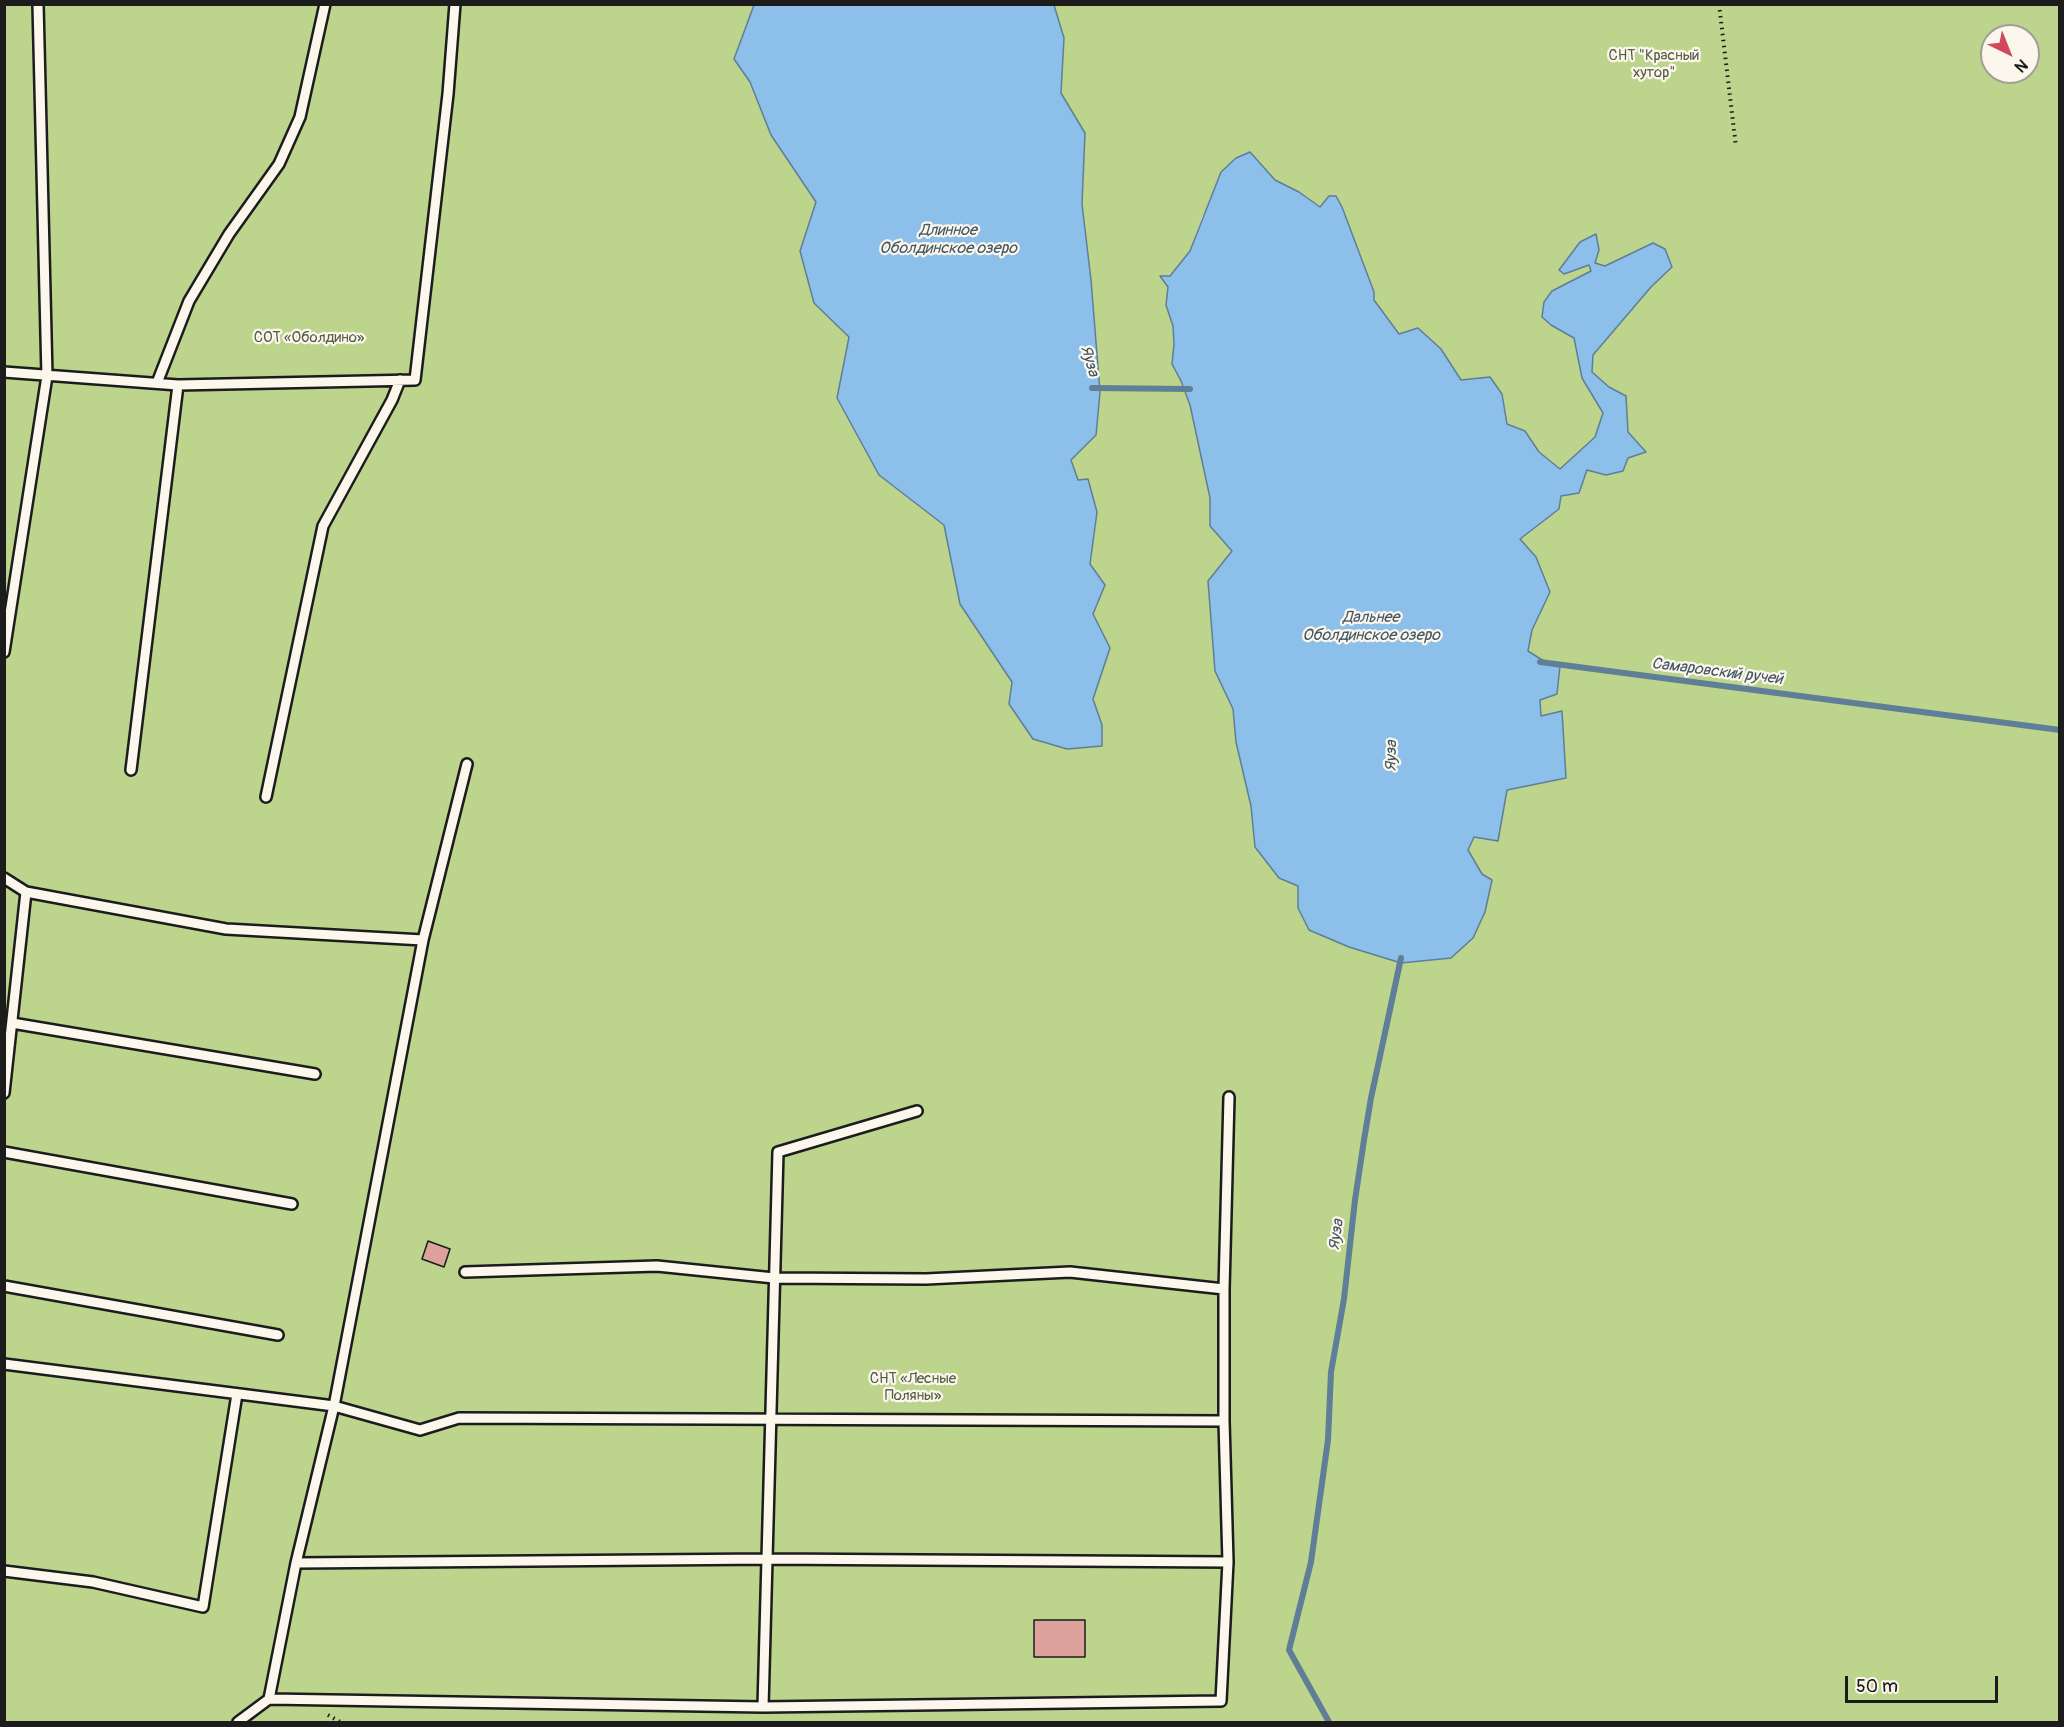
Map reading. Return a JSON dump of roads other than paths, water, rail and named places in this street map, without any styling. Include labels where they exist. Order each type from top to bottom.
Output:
[{"type":"lane","points":[[4,652],[47,376],[38,4]]},
{"type":"lane","points":[[157,383],[189,301],[229,234],[279,164],[292,136],[300,117],[325,4]]},
{"type":"lane","points":[[4,372],[178,385],[416,380],[448,94],[455,4]]},
{"type":"lane","points":[[266,797],[323,526],[392,400],[400,380]]},
{"type":"lane","points":[[131,770],[178,385]]},
{"type":"lane","points":[[269,1699],[296,1563],[334,1406],[423,940],[467,764]]},
{"type":"lane","points":[[4,878],[26,892],[226,929],[423,940]]},
{"type":"lane","points":[[4,1093],[26,892]]},
{"type":"lane","points":[[12,1023],[315,1074]]},
{"type":"lane","points":[[238,1722],[269,1699],[763,1707],[1221,1701],[1228,1562],[1224,1421],[1224,1289],[1229,1098]]},
{"type":"lane","points":[[763,1707],[778,1152],[917,1112]]},
{"type":"lane","points":[[4,1152],[292,1204]]},
{"type":"lane","points":[[465,1272],[657,1266],[774,1278],[926,1279],[1070,1272],[1224,1289]]},
{"type":"lane","points":[[4,1286],[278,1335]]},
{"type":"lane","points":[[4,1364],[334,1406],[420,1430],[459,1418],[1224,1421]]},
{"type":"lane","points":[[4,1571],[93,1582],[203,1606],[237,1394]]},
{"type":"lane","points":[[296,1563],[767,1559],[1228,1562]]},
{"type":"water","name":"Длинное Оболдинское озеро","points":[[754,5],[1054,5],[1064,38],[1061,93],[1085,133],[1082,204],[1100,392],[1096,435],[1071,460],[1078,480],[1088,479],[1097,512],[1090,564],[1105,585],[1093,614],[1110,648],[1093,699],[1102,725],[1102,746],[1067,749],[1033,739],[1009,704],[1012,682],[960,604],[944,525],[879,475],[837,398],[849,337],[814,303],[800,251],[816,202],[771,135],[750,82],[734,59]]},
{"type":"water","name":"Дальнее Оболдинское озеро","points":[[1250,152],[1275,180],[1299,192],[1320,207],[1329,196],[1336,196],[1374,292],[1374,300],[1399,334],[1418,328],[1441,349],[1461,380],[1490,377],[1502,394],[1507,424],[1525,431],[1539,452],[1560,469],[1595,437],[1603,413],[1582,378],[1574,338],[1542,317],[1544,302],[1552,291],[1591,271],[1589,265],[1564,274],[1559,270],[1580,242],[1596,234],[1599,250],[1595,263],[1605,266],[1653,243],[1665,249],[1672,267],[1651,287],[1593,355],[1592,372],[1609,387],[1626,396],[1628,432],[1646,452],[1628,458],[1623,471],[1606,475],[1587,470],[1579,493],[1561,496],[1559,509],[1520,539],[1536,557],[1550,592],[1532,630],[1528,651],[1547,663],[1560,666],[1557,694],[1540,700],[1541,716],[1562,711],[1566,778],[1507,790],[1498,841],[1474,837],[1468,850],[1482,874],[1492,880],[1485,912],[1473,938],[1451,958],[1401,963],[1349,947],[1309,930],[1298,908],[1298,886],[1279,878],[1255,847],[1251,806],[1236,742],[1233,709],[1215,671],[1208,581],[1232,551],[1210,526],[1210,498],[1190,405],[1172,364],[1174,344],[1173,326],[1166,305],[1168,287],[1160,276],[1170,276],[1190,251],[1221,172],[1236,158]]},
{"type":"waterway","name":"Яуза","points":[[1092,388],[1190,389]]},
{"type":"waterway","name":"Самаровский ручей","points":[[1540,662],[2060,730]]},
{"type":"waterway","name":"Яуза","points":[[1329,1722],[1289,1650],[1311,1562],[1328,1440],[1331,1372],[1344,1299],[1355,1200],[1371,1098],[1401,958]]},
{"type":"park label","name":"СНТ \"Красный хутор\"","points":[[1654,64]]},
{"type":"park label","name":"СОТ «Оболдино»","points":[[309,338]]},
{"type":"park label","name":"СНТ «Лесные Поляны»","points":[[913,1388]]}]
